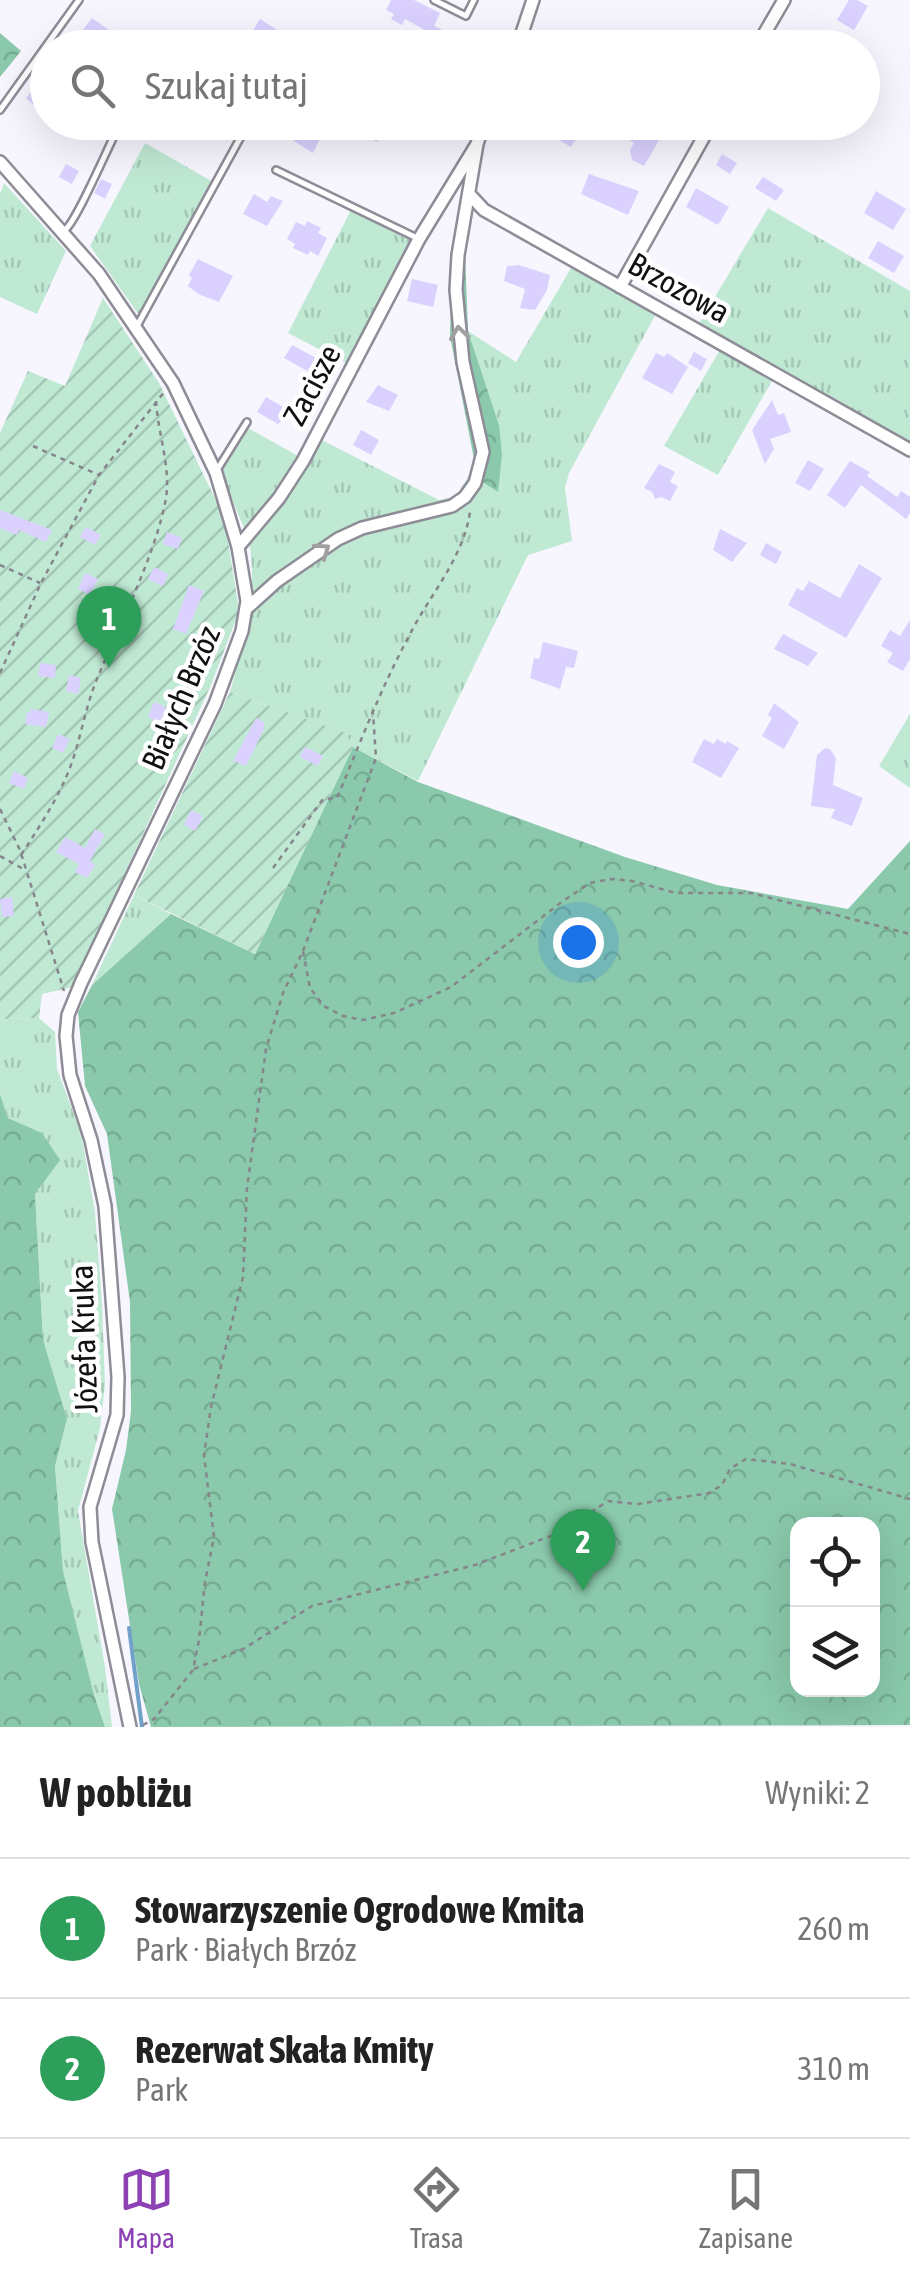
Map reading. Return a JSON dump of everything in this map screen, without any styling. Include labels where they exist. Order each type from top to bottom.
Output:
[{"type":"street","points":[[522,30],[533,0]]},
{"type":"street","points":[[766,30],[784,0]]},
{"type":"street","name":"Zacisze","points":[[238,547],[304,461],[419,239],[478,140]]},
{"type":"street","points":[[620,287],[705,140]]},
{"type":"street","points":[[246,609],[277,581],[338,539],[362,528],[442,510],[459,502],[479,474],[483,452],[461,352],[456,290],[458,255],[477,144]]},
{"type":"street","name":"Białych Brzóz","points":[[0,162],[100,274],[172,383],[216,473],[238,547],[246,609],[215,704],[70,1008]]},
{"type":"street","name":"Brzozowa","points":[[470,194],[484,210],[910,450]]},
{"type":"street","name":"Józefa Kruka","points":[[70,1008],[66,1036],[70,1074],[106,1206],[118,1378],[117,1416],[90,1506],[92,1542],[130,1727]]},
{"type":"lane","points":[[58,30],[80,0]]},
{"type":"lane","points":[[434,0],[466,16],[474,0]]},
{"type":"lane","points":[[0,110],[30,69]]},
{"type":"lane","points":[[63,232],[74,223],[112,140]]},
{"type":"lane","points":[[137,326],[239,140]]},
{"type":"lane","points":[[276,170],[419,239]]},
{"type":"lane","points":[[216,473],[247,422]]},
{"type":"path","points":[[0,673],[41,583],[99,475],[163,392]]},
{"type":"path","points":[[22,855],[69,771],[95,684],[166,500],[156,399]]},
{"type":"path","points":[[32,446],[99,475]]},
{"type":"path","points":[[273,868],[322,798],[337,798],[410,633],[466,536],[471,490]]},
{"type":"path","points":[[0,565],[41,583]]},
{"type":"path","points":[[193,1670],[214,1537],[204,1455],[211,1407],[243,1277],[247,1188],[266,1049],[283,993],[303,951],[376,758],[372,712]]},
{"type":"path","points":[[0,809],[22,855],[64,988]]},
{"type":"path","points":[[0,856],[27,871]]},
{"type":"path","points":[[303,951],[310,988],[324,1006],[363,1020],[394,1013],[451,987],[563,901],[590,883],[611,879],[632,880],[676,893],[751,892],[851,917],[881,930],[910,934]]},
{"type":"path","points":[[140,1727],[154,1719],[193,1670],[243,1649],[312,1606],[476,1565],[560,1532],[608,1502],[638,1504],[710,1493],[722,1485],[730,1469],[746,1459],[790,1464],[910,1499]]},
{"type":"green space","points":[[0,33],[21,51],[0,77]]},
{"type":"green space","points":[[145,143],[213,182],[139,315],[90,246]]},
{"type":"green space","points":[[4,183],[66,251],[37,314],[0,297],[0,194]]},
{"type":"green space","points":[[768,208],[910,291],[910,445],[697,327]]},
{"type":"green space","points":[[351,210],[414,242],[348,364],[288,333]]},
{"type":"green space","points":[[452,250],[465,253],[468,331],[499,425],[502,455],[498,492],[470,474],[474,459],[450,336]]},
{"type":"green space","points":[[571,268],[656,314],[569,473],[565,488],[572,541],[528,555],[418,781],[353,747],[345,733],[230,692],[251,598],[249,539],[287,493],[322,440],[439,500],[456,496],[470,474],[497,491],[499,425],[468,331],[516,362]]},
{"type":"green space","points":[[103,298],[159,383],[224,517],[237,617],[211,685],[73,987],[42,994],[39,1018],[0,1019],[0,433],[28,371],[65,386]]},
{"type":"green space","points":[[721,348],[773,379],[718,475],[664,446]]},
{"type":"green space","points":[[248,428],[298,456],[256,522],[244,528],[220,471]]},
{"type":"green space","points":[[230,692],[346,733],[353,747],[255,954],[134,895]]},
{"type":"green space","points":[[910,714],[910,788],[879,766]]},
{"type":"green space","points":[[353,747],[418,782],[625,857],[717,885],[848,909],[910,841],[910,1725],[151,1727],[139,1684],[112,1509],[131,1411],[130,1302],[107,1134],[85,1086],[78,1012],[92,985],[171,914],[255,954]]},
{"type":"green space","points":[[134,895],[171,914],[92,985]]},
{"type":"green space","points":[[39,1018],[55,1032],[57,1069],[81,1133],[95,1212],[105,1385],[100,1428],[78,1511],[112,1727],[105,1727],[94,1695],[63,1571],[55,1466],[67,1419],[43,1341],[35,1194],[59,1160],[42,1133],[8,1118],[0,1094],[0,1019]]},
{"type":"green space","points":[[0,1094],[8,1118],[42,1133],[60,1160],[35,1194],[43,1340],[67,1419],[55,1466],[63,1571],[105,1727],[0,1727]]},
{"type":"building","points":[[391,0],[414,0],[440,13],[434,26],[442,30],[425,30],[405,19],[402,25],[391,19],[394,14],[386,10]]},
{"type":"building","points":[[849,0],[868,6],[854,30],[837,20]]},
{"type":"building","points":[[92,18],[109,30],[83,30]]},
{"type":"building","points":[[260,19],[277,30],[253,30]]},
{"type":"building","points":[[292,140],[320,140],[313,153]]},
{"type":"building","points":[[629,140],[659,140],[644,166],[632,160],[630,150],[634,143]]},
{"type":"building","points":[[722,154],[737,163],[730,174],[716,165]]},
{"type":"building","points":[[66,164],[79,171],[72,184],[59,177]]},
{"type":"building","points":[[589,174],[639,191],[628,215],[581,194]]},
{"type":"building","points":[[763,177],[784,190],[776,201],[755,188]]},
{"type":"building","points":[[101,179],[112,184],[105,199],[94,193]]},
{"type":"building","points":[[696,188],[729,207],[718,225],[686,207]]},
{"type":"building","points":[[876,191],[906,209],[893,230],[864,213]]},
{"type":"building","points":[[254,194],[267,202],[271,196],[283,201],[267,226],[243,214]]},
{"type":"building","points":[[307,221],[321,228],[318,233],[327,238],[318,256],[293,248],[295,244],[287,239],[296,222],[305,226]]},
{"type":"building","points":[[878,241],[904,256],[894,273],[868,258]]},
{"type":"building","points":[[198,259],[233,276],[219,302],[188,286]]},
{"type":"building","points":[[519,265],[550,275],[547,290],[535,310],[520,308],[525,289],[504,281],[507,266]]},
{"type":"building","points":[[412,279],[438,285],[433,307],[407,301]]},
{"type":"building","points":[[292,345],[316,358],[309,372],[284,358]]},
{"type":"building","points":[[694,352],[707,359],[701,371],[688,363]]},
{"type":"building","points":[[656,353],[664,357],[667,353],[688,367],[672,394],[642,378]]},
{"type":"building","points":[[378,385],[398,395],[389,411],[366,402]]},
{"type":"building","points":[[266,397],[285,408],[287,416],[278,424],[257,412]]},
{"type":"building","points":[[772,400],[778,415],[784,413],[791,432],[770,439],[774,449],[765,464],[752,430]]},
{"type":"building","points":[[361,430],[379,440],[371,455],[353,445]]},
{"type":"building","points":[[808,460],[824,469],[810,491],[795,483]]},
{"type":"building","points":[[850,461],[870,472],[867,476],[897,497],[901,491],[910,497],[906,519],[861,485],[845,508],[827,495]]},
{"type":"building","points":[[659,464],[675,472],[670,482],[678,486],[670,501],[655,499],[644,488]]},
{"type":"building","points":[[0,510],[52,530],[46,542],[19,530],[17,535],[0,528]]},
{"type":"building","points":[[86,527],[101,535],[95,545],[80,537]]},
{"type":"building","points":[[720,529],[747,543],[732,562],[713,550]]},
{"type":"building","points":[[167,532],[182,538],[178,549],[163,544]]},
{"type":"building","points":[[766,543],[782,552],[776,564],[760,555]]},
{"type":"building","points":[[859,564],[882,578],[846,638],[788,605],[797,588],[803,591],[809,581],[840,598]]},
{"type":"building","points":[[154,567],[168,574],[163,586],[148,579]]},
{"type":"building","points":[[85,573],[98,579],[90,595],[78,589]]},
{"type":"building","points":[[189,585],[204,591],[186,634],[173,629]]},
{"type":"building","points":[[910,620],[910,659],[903,671],[887,662],[893,653],[881,646],[890,630],[900,636]]},
{"type":"building","points":[[783,634],[818,653],[808,666],[774,649]]},
{"type":"building","points":[[543,642],[578,651],[574,668],[566,667],[560,689],[530,678],[534,658],[539,659]]},
{"type":"building","points":[[40,663],[56,665],[55,678],[38,676]]},
{"type":"building","points":[[69,675],[81,678],[78,694],[66,691]]},
{"type":"building","points":[[154,702],[166,707],[160,722],[148,717]]},
{"type":"building","points":[[774,703],[799,722],[784,749],[762,736],[772,718],[768,715]]},
{"type":"building","points":[[31,709],[49,712],[46,727],[25,724]]},
{"type":"building","points":[[256,718],[264,722],[264,729],[246,766],[233,761]]},
{"type":"building","points":[[58,734],[70,739],[63,753],[52,748]]},
{"type":"building","points":[[704,739],[714,744],[717,739],[726,744],[727,741],[739,748],[721,778],[692,762]]},
{"type":"building","points":[[305,747],[323,756],[318,766],[300,757]]},
{"type":"building","points":[[825,748],[836,758],[833,785],[863,798],[852,826],[831,818],[835,809],[811,806],[817,755]]},
{"type":"building","points":[[14,771],[28,778],[24,789],[9,783]]},
{"type":"building","points":[[191,810],[203,816],[195,831],[184,825]]},
{"type":"building","points":[[95,829],[105,834],[90,861],[95,865],[87,878],[75,872],[79,864],[56,852],[65,837],[85,848]]},
{"type":"building","points":[[12,897],[14,916],[2,917],[0,899]]},
{"type":"waterway","points":[[129,1628],[142,1727]]},
{"type":"place","name":"Stowarzyszenie Ogrodowe Kmita","points":[[109,668]]},
{"type":"place","name":"Rezerwat Skała Kmity","points":[[583,1591]]}]
